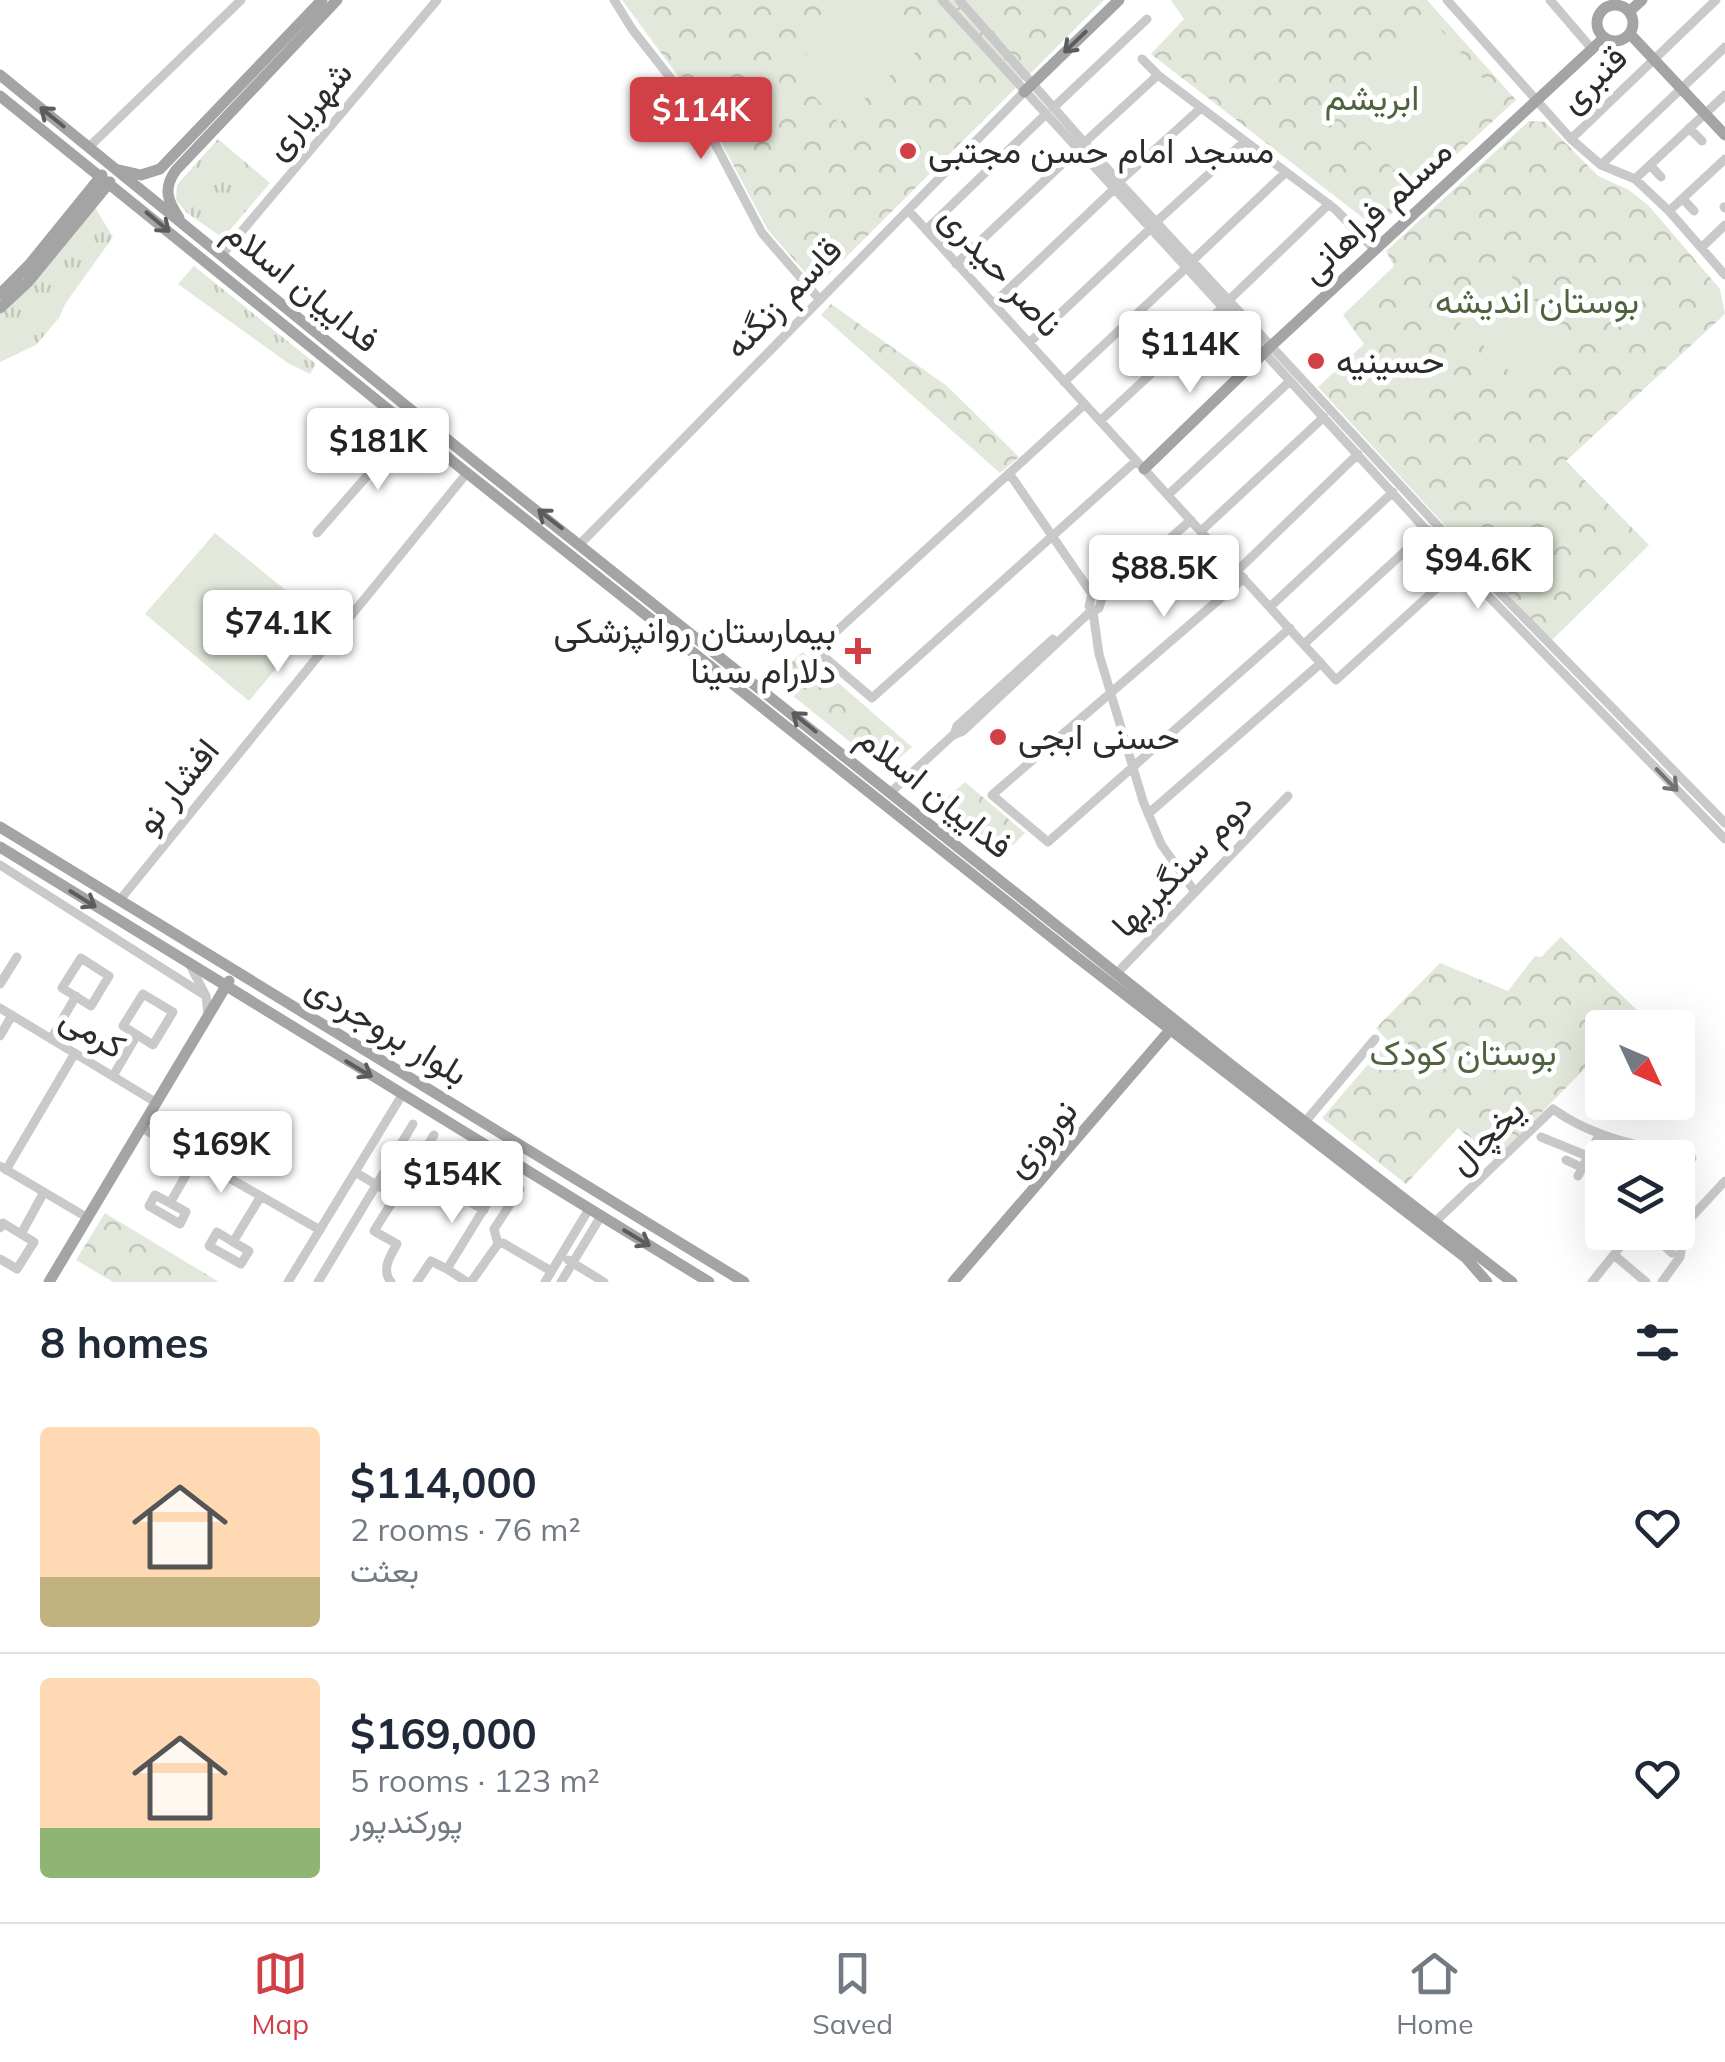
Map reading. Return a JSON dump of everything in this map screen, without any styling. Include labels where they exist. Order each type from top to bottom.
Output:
[{"type":"main road","points":[[322,0],[160,169],[155,180],[159,184],[166,183],[336,0]]},
{"type":"main road","points":[[1028,88],[1119,0]]},
{"type":"main road","points":[[1630,12],[1642,0]]},
{"type":"main road","points":[[1600,4],[1614,4],[1630,12],[1634,23],[1630,34],[1620,41],[1604,38],[1597,23],[1600,4]]},
{"type":"main road","points":[[1630,34],[1725,136]]},
{"type":"main road","name":"مسلم فراهانی","points":[[1140,465],[1604,38]]},
{"type":"main road","name":"فداییان اسلام","points":[[0,75],[89,147],[109,175],[410,427],[1170,1030],[1466,1258],[1487,1282]]},
{"type":"main road","name":"فداییان اسلام","points":[[0,96],[184,226],[1117,973],[1512,1282]]},
{"type":"main road","points":[[0,294],[109,175],[160,169]]},
{"type":"main road","points":[[0,308],[28,282],[109,175]]},
{"type":"main road","points":[[166,183],[166,193],[184,226]]},
{"type":"main road","name":"بلوار بروجردی","points":[[0,827],[744,1282]]},
{"type":"main road","name":"بلوار بروجردی","points":[[0,847],[708,1282]]},
{"type":"main road","points":[[49,1282],[234,972]]},
{"type":"main road","name":"نوروزی","points":[[953,1282],[1170,1030]]},
{"type":"street","points":[[89,147],[241,0]]},
{"type":"street","name":"شهریاری","points":[[221,256],[437,0]]},
{"type":"street","points":[[614,0],[701,118],[762,233],[820,300]]},
{"type":"street","points":[[942,0],[1028,88]]},
{"type":"street","points":[[959,0],[1049,112],[1268,350],[1725,823]]},
{"type":"street","points":[[1447,0],[1571,139],[1602,165],[1635,179],[1670,211],[1725,276]]},
{"type":"street","points":[[1550,0],[1592,49]]},
{"type":"street","name":"قنبری","points":[[1571,139],[1716,0]]},
{"type":"street","points":[[926,230],[1147,19]]},
{"type":"street","points":[[1602,165],[1725,47]]},
{"type":"street","points":[[1142,60],[1330,204],[1375,250]]},
{"type":"street","points":[[956,264],[1158,76]]},
{"type":"street","name":"قاسم زنگنه","points":[[582,544],[1028,88]]},
{"type":"street","points":[[1635,179],[1725,94]]},
{"type":"street","points":[[993,304],[1201,108]]},
{"type":"street","points":[[1688,128],[1702,141]]},
{"type":"street","points":[[1029,343],[1244,140]]},
{"type":"street","points":[[1672,144],[1684,154]]},
{"type":"street","points":[[1670,211],[1725,159]]},
{"type":"street","points":[[1650,164],[1661,177]]},
{"type":"street","points":[[1064,382],[1286,172]]},
{"type":"street","points":[[1682,199],[1694,211]]},
{"type":"street","points":[[1100,421],[1330,204]]},
{"type":"street","name":"ناصر حیدری","points":[[908,210],[1336,680],[1460,567]]},
{"type":"street","points":[[1701,248],[1725,225]]},
{"type":"street","points":[[1268,350],[1290,382],[1460,567],[1725,839]]},
{"type":"street","points":[[1168,495],[1290,382]]},
{"type":"street","points":[[1085,404],[816,650],[872,698],[1053,535],[1140,465]]},
{"type":"street","points":[[1201,531],[1324,417]]},
{"type":"street","points":[[317,532],[410,427]]},
{"type":"street","points":[[1290,628],[1048,842],[992,795],[1240,574],[1358,454]]},
{"type":"street","name":"افشار نو","points":[[119,901],[467,473]]},
{"type":"street","points":[[891,792],[953,735],[957,726],[1091,610],[1099,608],[1097,596],[1010,473]]},
{"type":"street","points":[[1270,607],[1393,492]]},
{"type":"street","points":[[1097,596],[1191,520]]},
{"type":"street","points":[[1304,644],[1428,530]]},
{"type":"street","points":[[1091,610],[1110,691],[1148,814],[1161,844],[1195,892]]},
{"type":"street","points":[[1148,814],[1321,663]]},
{"type":"street","name":"دوم سنگبریها","points":[[1117,973],[1288,796]]},
{"type":"street","points":[[0,865],[206,996]]},
{"type":"street","points":[[112,917],[136,949]]},
{"type":"street","points":[[0,984],[17,958]]},
{"type":"street","points":[[81,958],[109,976],[91,1006],[76,996],[62,988],[81,958]]},
{"type":"street","points":[[192,967],[206,996],[208,1016]]},
{"type":"street","points":[[143,994],[173,1012],[153,1044],[137,1035],[122,1026],[143,994]]},
{"type":"street","points":[[51,1039],[76,996]]},
{"type":"street","name":"کرمی","points":[[0,1008],[157,1102]]},
{"type":"street","points":[[0,1036],[12,1016]]},
{"type":"street","points":[[112,1076],[137,1035]]},
{"type":"street","points":[[1305,1122],[1374,1039]]},
{"type":"street","points":[[75,1053],[3,1168],[88,1218]]},
{"type":"street","points":[[288,1282],[402,1095]]},
{"type":"street","name":"یخچال","points":[[1435,1222],[1553,1110],[1578,1128],[1619,1140]]},
{"type":"street","points":[[318,1282],[413,1124]]},
{"type":"street","points":[[142,1128],[320,1230]]},
{"type":"street","points":[[391,1282],[386,1276],[387,1262],[396,1244],[374,1231],[434,1135]]},
{"type":"street","points":[[1597,1140],[1599,1135]]},
{"type":"street","points":[[1541,1137],[1585,1156]]},
{"type":"street","points":[[170,1203],[195,1159]]},
{"type":"street","points":[[1566,1160],[1580,1172],[1585,1163]]},
{"type":"street","points":[[412,1169],[484,1210]]},
{"type":"street","points":[[356,1172],[395,1196]]},
{"type":"street","points":[[448,1269],[504,1176]]},
{"type":"street","points":[[1662,1282],[1686,1223],[1725,1182]]},
{"type":"street","points":[[498,1244],[494,1229],[520,1189]]},
{"type":"street","points":[[20,1234],[44,1192]]},
{"type":"street","points":[[232,1242],[260,1196]]},
{"type":"street","points":[[545,1282],[595,1213]]},
{"type":"street","points":[[560,1282],[595,1213]]},
{"type":"street","points":[[0,1228],[3,1223],[34,1242],[17,1268],[0,1259]]},
{"type":"street","points":[[417,1282],[432,1261],[469,1282],[498,1244],[504,1243],[552,1271]]},
{"type":"street","points":[[309,1248],[330,1261]]},
{"type":"street","points":[[1592,1282],[1618,1250]]},
{"type":"street","points":[[1670,1250],[1676,1255]]},
{"type":"street","points":[[1614,1255],[1646,1282]]},
{"type":"street","points":[[561,1256],[604,1282]]},
{"type":"green space","points":[[622,0],[1104,0],[817,286],[768,230],[706,114]]},
{"type":"green space","points":[[865,0],[877,0],[921,47],[839,123],[790,70]]},
{"type":"green space","name":"ابریشم","points":[[1171,0],[1427,0],[1516,100],[1376,228],[1151,54],[1184,19]]},
{"type":"green space","points":[[1433,21],[1496,93],[1403,178],[1333,112]]},
{"type":"green space","name":"بوستان اندیشه","points":[[1529,121],[1545,122],[1598,176],[1629,190],[1649,206],[1720,289],[1725,314],[1566,461],[1649,545],[1551,641],[1318,387],[1364,344],[1343,315],[1394,266],[1386,251]]},
{"type":"green space","points":[[218,139],[270,183],[223,238],[187,213],[176,200],[177,185]]},
{"type":"green space","points":[[94,206],[113,237],[59,318],[36,345],[0,362],[0,313]]},
{"type":"green space","points":[[1496,261],[1565,332],[1518,380],[1446,309]]},
{"type":"green space","points":[[194,266],[316,364],[310,374],[288,363],[178,284]]},
{"type":"green space","points":[[831,304],[947,386],[1019,457],[1000,473],[821,315]]},
{"type":"green space","points":[[215,533],[319,617],[249,701],[145,614]]},
{"type":"green space","points":[[803,652],[912,747],[885,770],[772,679]]},
{"type":"green space","points":[[965,782],[1025,833],[998,860],[932,811]]},
{"type":"green space","name":"بوستان کودک","points":[[1561,937],[1637,1010],[1585,1010],[1585,1068],[1495,1160],[1458,1128],[1406,1184],[1322,1118],[1388,1041],[1376,1028],[1440,963],[1508,991],[1535,956],[1541,957]]},
{"type":"green space","points":[[105,1213],[219,1282],[113,1282],[76,1260]]},
{"type":"place","name":"مسجد امام حسن مجتبی","points":[[908,151]]},
{"type":"place","name":"حسینیه","points":[[1316,361]]},
{"type":"place","name":"بیمارستان روانپزشکی دلارام سینا","points":[[858,651]]},
{"type":"place","name":"حسنی ابجی","points":[[998,737]]}]
